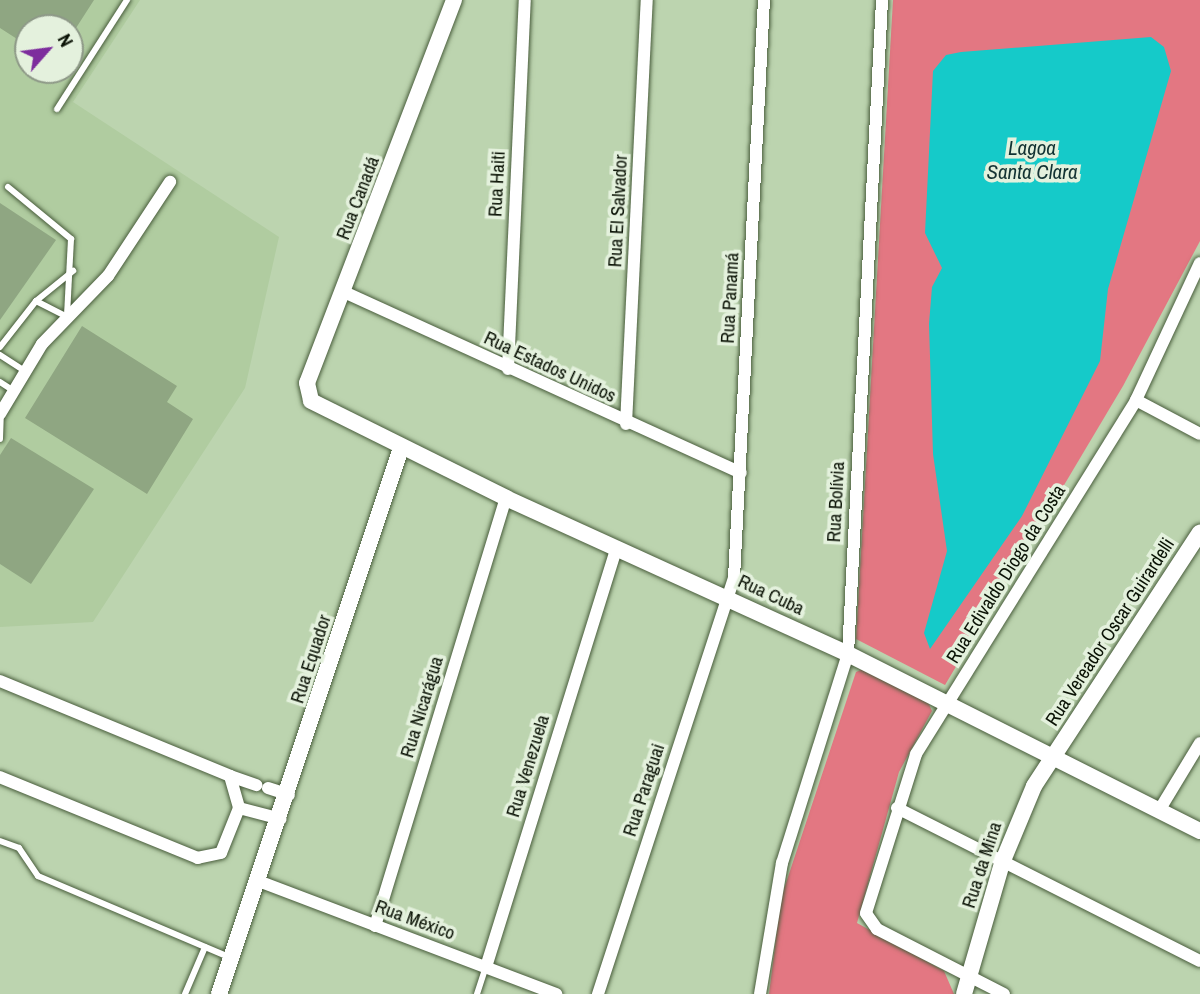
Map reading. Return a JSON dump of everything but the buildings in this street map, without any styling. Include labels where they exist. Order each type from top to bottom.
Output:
[{"type":"street","name":"Rua Canadá","points":[[319,408],[307,383],[454,0]]},
{"type":"street","name":"Rua Haiti","points":[[508,369],[525,0]]},
{"type":"street","name":"Rua El Salvador","points":[[626,424],[647,0]]},
{"type":"street","name":"Rua Panamá","points":[[726,597],[734,578],[741,473],[764,0]]},
{"type":"street","name":"Rua Bolívia","points":[[760,994],[782,863],[848,654],[882,0]]},
{"type":"street","points":[[0,413],[25,371],[66,317],[108,276],[170,182]]},
{"type":"street","name":"Rua Edivaldo Diogo da Costa","points":[[970,976],[877,929],[866,913],[897,808],[916,754],[1136,400],[1200,263]]},
{"type":"street","name":"Rua Estados Unidos","points":[[344,292],[626,424],[741,473]]},
{"type":"street","points":[[1136,400],[1200,434]]},
{"type":"street","name":"Rua Cuba","points":[[319,408],[616,550],[726,597],[848,654],[1054,754],[1200,831]]},
{"type":"street","name":"Rua Equador","points":[[219,994],[234,960],[261,882],[401,448]]},
{"type":"street","name":"Rua Nicarágua","points":[[375,926],[506,498]]},
{"type":"street","name":"Rua Vereador Oscar Guirardelli","points":[[1054,754],[1200,532]]},
{"type":"street","name":"Rua Venezuela","points":[[486,967],[616,550]]},
{"type":"street","name":"Rua Paraguai","points":[[598,994],[726,597]]},
{"type":"street","points":[[0,681],[230,776],[289,795]]},
{"type":"street","points":[[1160,809],[1200,743]]},
{"type":"street","name":"Rua da Mina","points":[[964,994],[1002,863],[1054,754]]},
{"type":"street","points":[[0,777],[198,858],[222,853],[239,808],[230,776]]},
{"type":"street","points":[[239,808],[281,819]]},
{"type":"street","points":[[897,808],[1200,961]]},
{"type":"street","name":"Rua México","points":[[261,882],[556,994]]},
{"type":"street","points":[[970,976],[1004,994]]},
{"type":"lane","points":[[57,109],[127,0]]},
{"type":"lane","points":[[8,187],[66,230],[73,271],[66,317],[36,301]]},
{"type":"lane","points":[[0,347],[36,301],[73,271]]},
{"type":"lane","points":[[0,355],[25,371]]},
{"type":"lane","points":[[0,382],[14,391]]},
{"type":"lane","points":[[0,413],[0,439]]},
{"type":"lane","points":[[0,841],[19,848],[38,876],[234,960]]},
{"type":"lane","points":[[185,994],[205,947]]},
{"type":"lane","name":"Rua Venezuela","points":[[477,994],[486,967]]},
{"type":"shaded area","points":[[0,0],[140,0],[73,102],[279,237],[245,388],[93,622],[0,627]]},
{"type":"shaded area","points":[[893,0],[1200,0],[1200,241],[1123,386],[945,685],[856,639]]},
{"type":"shaded area","points":[[863,669],[927,700],[932,711],[899,772],[857,923],[944,971],[954,994],[769,994],[781,898],[856,672]]},
{"type":"water","name":"Lagoa Santa Clara","points":[[1151,37],[1164,47],[1171,71],[1108,289],[1100,361],[1022,516],[930,649],[924,633],[947,551],[933,454],[929,324],[932,287],[942,268],[925,233],[933,71],[946,55],[961,52]]}]
